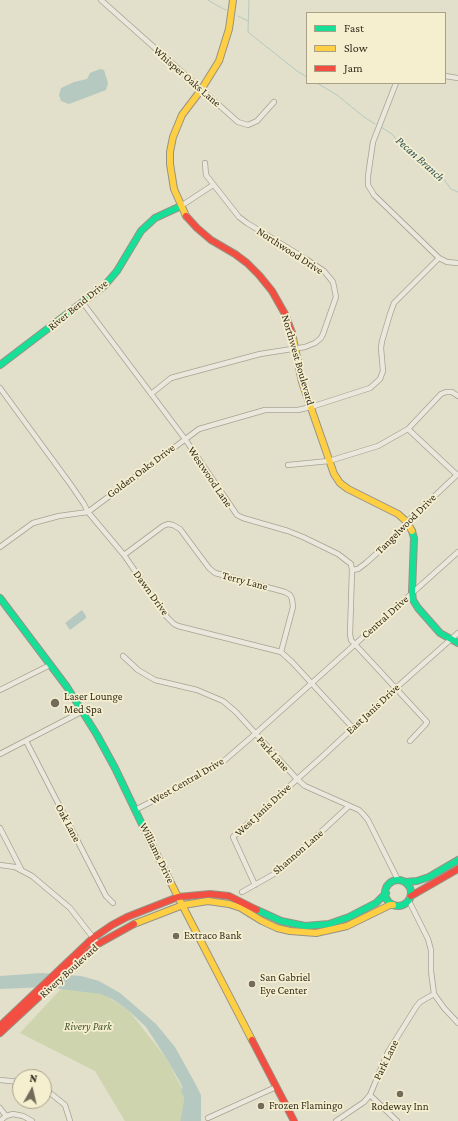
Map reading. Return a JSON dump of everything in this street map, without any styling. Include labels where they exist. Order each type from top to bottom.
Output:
[{"type":"street","name":"Whisper Oaks Lane","points":[[101,0],[241,124],[248,125],[257,121],[274,102]]},
{"type":"street","name":"Northwest Boulevard","points":[[233,0],[231,20],[223,50],[212,73],[181,116],[176,130],[171,147],[170,164],[174,190],[181,206],[192,223],[202,233],[247,263],[266,283],[285,314],[291,329],[296,349],[300,375],[329,461],[337,479],[348,489],[398,514],[407,522]]},
{"type":"street","points":[[446,76],[458,78]]},
{"type":"street","points":[[396,84],[373,142],[368,184],[374,195],[439,258],[447,262],[458,263]]},
{"type":"street","name":"Northwood Drive","points":[[151,394],[171,378],[260,354],[309,347],[320,338],[336,297],[333,282],[324,271],[241,219],[206,175],[205,163]]},
{"type":"street","points":[[181,206],[213,185]]},
{"type":"street","name":"River Bend Drive","points":[[0,365],[105,286],[141,231],[155,218],[181,206]]},
{"type":"street","name":"Golden Oaks Drive","points":[[0,547],[33,524],[59,516],[88,512],[199,429],[265,410],[298,410],[311,407],[366,390],[374,386],[380,379],[384,366],[381,348],[382,340],[394,303],[439,258]]},
{"type":"street","name":"Westwood Lane","points":[[83,304],[185,439],[236,515],[288,532],[320,545],[347,560],[351,564],[352,570]]},
{"type":"street","name":"Dawn Drive","points":[[0,388],[84,504],[88,512],[124,555],[174,624],[281,652],[353,728]]},
{"type":"street","points":[[288,466],[329,461],[378,446],[408,429],[441,394],[452,392],[458,396]]},
{"type":"street","points":[[408,429],[457,475]]},
{"type":"street","name":"Tangelwood Drive","points":[[352,570],[358,569],[366,563],[405,528],[407,522],[457,475]]},
{"type":"street","points":[[407,522],[414,538],[413,598],[418,608],[440,632],[458,643]]},
{"type":"street","name":"Terry Lane","points":[[124,555],[163,526],[168,524],[173,525],[180,528],[209,568],[216,573],[285,592],[290,595],[293,607],[281,652]]},
{"type":"street","name":"Central Drive","points":[[255,734],[458,552]]},
{"type":"street","points":[[352,570],[350,634],[352,640],[427,722],[410,741]]},
{"type":"street","name":"Williams Drive","points":[[0,598],[83,711],[116,768],[178,897],[294,1121]]},
{"type":"street","name":"East Janis Drive","points":[[297,779],[458,633]]},
{"type":"street","name":"Park Lane","points":[[123,656],[146,676],[155,680],[197,690],[223,701],[305,786],[359,810],[368,820],[401,881]]},
{"type":"street","points":[[0,690],[50,665]]},
{"type":"street","points":[[0,754],[83,711]]},
{"type":"street","name":"West Central Drive","points":[[136,810],[188,783],[214,767],[255,734]]},
{"type":"street","name":"Oak Lane","points":[[26,741],[106,896],[113,903]]},
{"type":"street","name":"West Janis Drive","points":[[255,885],[233,837],[297,779]]},
{"type":"street","name":"Shannon Lane","points":[[242,892],[278,871],[349,806]]},
{"type":"street","points":[[0,828],[21,869]]},
{"type":"street","points":[[458,860],[429,877],[417,881],[401,881],[389,885],[386,893],[388,899],[394,904],[400,905],[458,868]]},
{"type":"street","points":[[0,865],[15,866],[32,876],[70,908],[98,944]]},
{"type":"street","points":[[401,881],[411,889],[410,898],[428,939],[431,950],[431,971],[434,994],[444,1008],[458,1023]]},
{"type":"street","name":"Rivery Boulevard","points":[[0,1026],[93,938],[127,917],[178,897],[210,894],[229,896],[281,921],[305,926],[329,924],[349,917],[376,903],[386,893]]},
{"type":"street","name":"Rivery Boulevard","points":[[0,1033],[84,955],[98,944],[138,921],[183,905],[208,901],[229,904],[241,908],[277,928],[290,931],[316,933],[347,926],[394,904]]},
{"type":"street","name":"Park Lane","points":[[336,1121],[364,1102],[370,1095],[388,1052],[416,1007],[420,1002],[434,994]]},
{"type":"street","points":[[0,1080],[12,1081]]},
{"type":"street","points":[[208,1118],[276,1087]]},
{"type":"street","points":[[52,1094],[65,1105],[70,1121]]},
{"type":"street","points":[[370,1095],[397,1121]]},
{"type":"street","points":[[0,1108],[4,1111],[6,1116]]},
{"type":"street","points":[[0,1121],[6,1116],[13,1114],[28,1118],[32,1121]]},
{"type":"green space","name":"Rivery Park","points":[[61,989],[97,990],[129,1011],[166,1058],[188,1100],[184,1121],[125,1121],[95,1071],[20,1033]]},
{"type":"shaded area","points":[[100,69],[104,70],[108,83],[106,90],[69,104],[61,101],[59,95],[61,88],[74,82],[87,79],[90,73]]},
{"type":"shaded area","points":[[82,610],[86,618],[70,630],[65,623]]},
{"type":"shaded area","points":[[42,973],[81,976],[99,981],[120,993],[156,1024],[175,1047],[201,1095],[201,1121],[186,1121],[189,1112],[188,1101],[180,1082],[166,1058],[146,1027],[129,1011],[112,999],[101,994],[45,987],[0,989],[0,976]]},
{"type":"waterway","points":[[208,0],[226,10]]},
{"type":"waterway","name":"Pecan Branch","points":[[249,0],[248,32],[306,76]]},
{"type":"waterway","points":[[238,16],[248,21]]},
{"type":"waterway","name":"Pecan Branch","points":[[319,84],[337,95],[375,124]]},
{"type":"waterway","name":"Pecan Branch","points":[[381,127],[392,134],[404,149],[440,174],[451,189],[458,192]]},
{"type":"waterway","points":[[184,1121],[188,1097],[185,1091]]},
{"type":"traffic: fast","points":[[0,365],[105,285],[117,271],[141,231],[155,218],[181,206]]},
{"type":"traffic: fast","points":[[412,531],[414,538],[413,600],[440,633],[458,643]]},
{"type":"traffic: fast","points":[[0,598],[67,687],[97,735],[115,768],[150,841]]},
{"type":"traffic: fast","points":[[405,882],[417,881],[429,877],[458,860]]},
{"type":"traffic: fast","points":[[398,880],[407,884],[411,893],[407,902],[398,906],[389,902],[385,893],[389,884],[398,880]]},
{"type":"traffic: fast","points":[[257,910],[281,921],[305,926],[329,924],[349,917],[376,903],[386,893]]},
{"type":"traffic: slow","points":[[186,216],[174,189],[170,164],[170,152],[173,137],[182,115],[201,90],[219,61],[229,29],[233,0]]},
{"type":"traffic: slow","points":[[292,333],[302,382],[334,474],[340,483],[348,489],[398,514],[407,522],[412,531]]},
{"type":"traffic: slow","points":[[150,841],[252,1040]]},
{"type":"traffic: slow","points":[[134,924],[183,905],[208,901],[229,904],[241,908],[277,928],[290,931],[316,933],[347,926],[390,905],[393,905]]},
{"type":"traffic: jam","points":[[186,216],[211,240],[235,254],[259,275],[272,291],[285,314],[292,333]]},
{"type":"traffic: jam","points":[[411,896],[458,869]]},
{"type":"traffic: jam","points":[[0,1026],[93,938],[127,917],[178,897],[210,894],[229,896],[257,910]]},
{"type":"traffic: jam","points":[[0,1033],[84,955],[98,944],[134,924]]},
{"type":"traffic: jam","points":[[252,1040],[294,1121]]},
{"type":"place","name":"Laser Lounge Med Spa","points":[[55,703]]},
{"type":"place","name":"Extraco Bank","points":[[176,936]]},
{"type":"place","name":"San Gabriel Eye Center","points":[[252,984]]},
{"type":"place","name":"Rodeway Inn","points":[[400,1094]]},
{"type":"place","name":"Frozen Flamingo","points":[[261,1106]]}]
